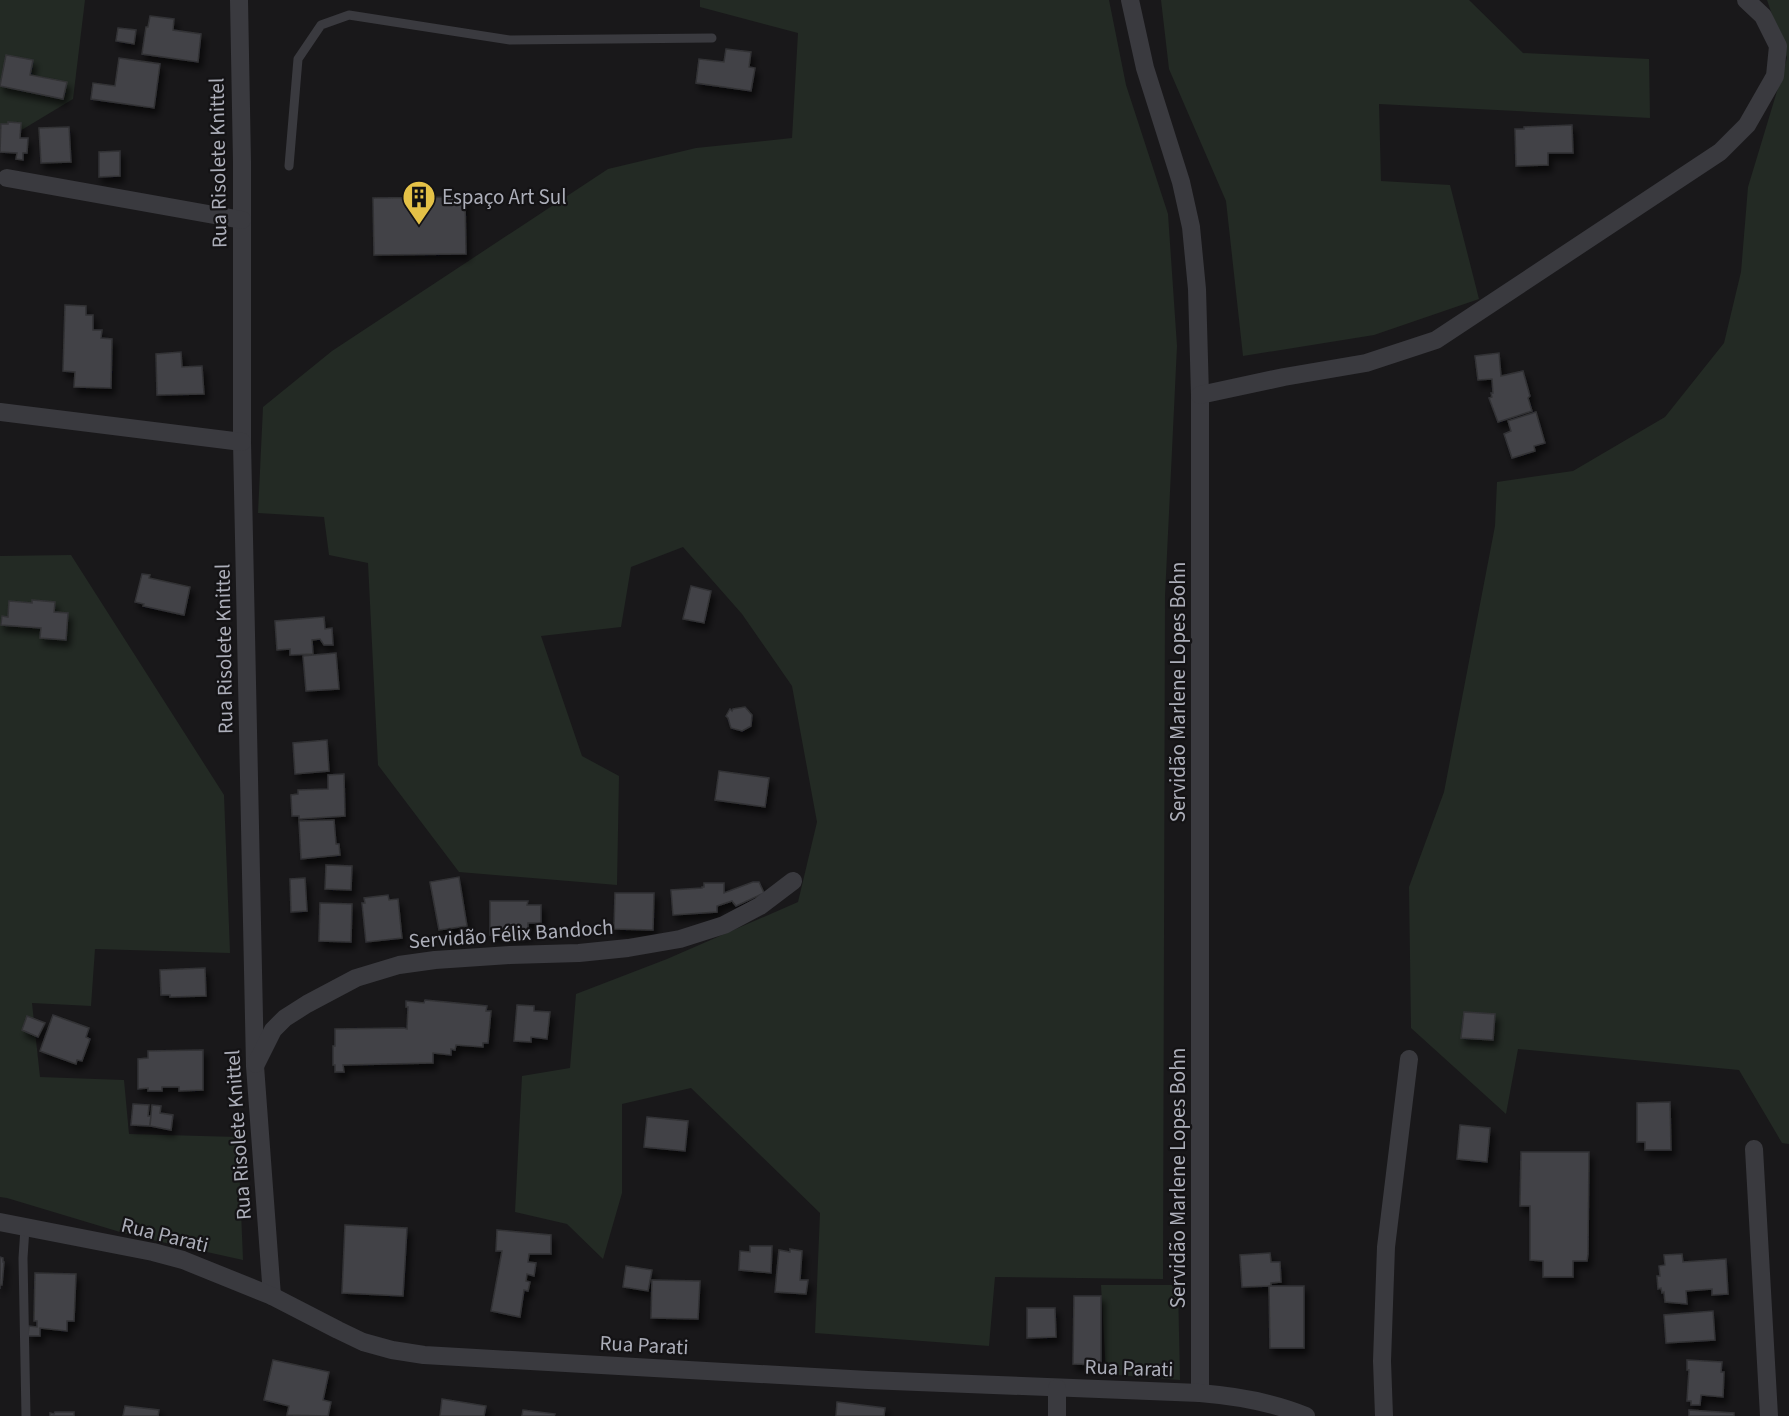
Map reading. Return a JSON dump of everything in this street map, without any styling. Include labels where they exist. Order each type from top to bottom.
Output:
[{"type":"street","name":"Rua Risolete Knittel","points":[[239,0],[242,442],[255,1066],[272,1296]]},
{"type":"street","name":"Servidão Marlene Lopes Bohn","points":[[1130,0],[1145,68],[1181,182],[1191,227],[1197,289],[1200,395],[1200,1393]]},
{"type":"street","points":[[1200,395],[1366,363],[1436,340],[1720,152],[1747,125],[1775,76],[1778,46],[1763,16],[1746,0]]},
{"type":"street","points":[[7,178],[242,220]]},
{"type":"street","points":[[0,412],[242,442]]},
{"type":"street","name":"Servidão Félix Bandoch","points":[[255,1066],[273,1030],[285,1018],[356,978],[399,965],[435,960],[579,953],[681,939],[724,926],[760,906],[793,880]]},
{"type":"street","points":[[1384,1416],[1382,1361],[1386,1247],[1409,1059]]},
{"type":"street","points":[[1754,1149],[1769,1416]]},
{"type":"street","name":"Rua Parati","points":[[0,1222],[183,1260],[272,1296],[363,1342],[392,1350],[424,1354],[868,1380],[1200,1393],[1243,1398],[1287,1408],[1306,1416]]},
{"type":"street","points":[[1057,1388],[1057,1416]]},
{"type":"lane","points":[[289,166],[298,59],[321,25],[349,15],[510,40],[712,38]]},
{"type":"lane","points":[[25,1228],[23,1258],[26,1416]]},
{"type":"shaded area","points":[[0,0],[85,0],[73,99],[0,143]]},
{"type":"shaded area","points":[[700,0],[1109,0],[1126,85],[1168,214],[1177,346],[1165,596],[1163,1279],[995,1277],[989,1346],[815,1333],[820,1213],[691,1088],[622,1104],[622,1193],[603,1259],[567,1224],[515,1212],[522,1076],[570,1068],[576,994],[667,959],[798,902],[817,822],[792,686],[742,614],[683,547],[631,567],[621,627],[541,636],[582,756],[619,776],[617,885],[459,872],[378,765],[368,563],[329,555],[324,517],[258,513],[263,407],[332,351],[608,169],[696,148],[792,138],[798,33],[700,7]]},
{"type":"shaded area","points":[[1161,0],[1469,0],[1523,53],[1649,59],[1650,118],[1379,104],[1381,181],[1450,185],[1479,299],[1374,335],[1243,356],[1226,201],[1169,69]]},
{"type":"shaded area","points":[[1767,0],[1789,0],[1789,1144],[1782,1143],[1739,1070],[1518,1049],[1506,1114],[1411,1028],[1409,887],[1444,792],[1495,526],[1497,482],[1573,471],[1665,417],[1724,343],[1741,272],[1748,187],[1787,58]]},
{"type":"shaded area","points":[[71,555],[224,795],[230,953],[95,949],[91,1006],[32,1003],[40,1077],[124,1080],[129,1134],[238,1137],[243,1260],[130,1235],[0,1197],[0,556]]},
{"type":"shaded area","points":[[1101,1285],[1178,1285],[1180,1380],[1106,1374]]},
{"type":"building","points":[[150,16],[174,19],[173,30],[201,34],[198,62],[142,54]]},
{"type":"building","points":[[118,28],[136,30],[134,44],[116,41]]},
{"type":"building","points":[[726,49],[751,52],[749,67],[755,68],[751,91],[696,83],[699,59],[724,62]]},
{"type":"building","points":[[6,55],[33,60],[30,75],[67,82],[63,99],[0,86]]},
{"type":"building","points":[[119,58],[160,64],[154,108],[91,99],[93,83],[115,86]]},
{"type":"building","points":[[8,122],[21,123],[20,138],[28,138],[27,153],[23,153],[23,160],[16,159],[17,153],[0,152],[1,124],[8,124]]},
{"type":"building","points":[[1572,125],[1573,153],[1548,153],[1548,165],[1516,166],[1515,129]]},
{"type":"building","points":[[69,127],[71,162],[41,163],[39,128]]},
{"type":"building","points":[[120,151],[120,176],[99,177],[99,152]]},
{"type":"building","name":"Espaço Art Sul","points":[[465,197],[466,254],[374,255],[373,198]]},
{"type":"building","points":[[65,305],[86,306],[86,315],[93,315],[93,330],[102,330],[101,338],[112,339],[111,388],[74,387],[75,372],[63,371]]},
{"type":"building","points":[[181,352],[182,367],[202,366],[204,394],[157,395],[156,354]]},
{"type":"building","points":[[1499,353],[1501,376],[1523,371],[1532,411],[1498,422],[1489,398],[1493,393],[1492,379],[1478,380],[1475,356]]},
{"type":"building","points":[[1536,412],[1545,443],[1534,446],[1535,451],[1512,458],[1504,434],[1511,431],[1508,421]]},
{"type":"building","points":[[142,574],[150,575],[149,578],[190,587],[184,615],[143,606],[144,604],[135,602]]},
{"type":"building","points":[[691,586],[711,591],[704,623],[683,619]]},
{"type":"building","points":[[32,600],[55,602],[54,612],[68,613],[66,640],[40,638],[41,628],[1,625],[2,616],[8,617],[9,601],[32,603]]},
{"type":"building","points":[[324,617],[325,629],[332,628],[333,645],[324,645],[320,639],[312,640],[313,654],[290,655],[290,649],[277,650],[275,621]]},
{"type":"building","points":[[336,653],[339,689],[306,691],[303,656]]},
{"type":"building","points":[[745,707],[752,715],[751,726],[742,731],[731,728],[726,716],[730,709],[732,711]]},
{"type":"building","points":[[327,740],[329,771],[295,774],[293,743]]},
{"type":"building","points":[[719,771],[769,778],[765,807],[715,800]]},
{"type":"building","points":[[344,774],[345,816],[299,819],[299,816],[292,816],[291,795],[298,794],[298,790],[328,789],[328,775]]},
{"type":"building","points":[[334,820],[336,844],[339,844],[340,855],[301,859],[299,821]]},
{"type":"building","points":[[326,865],[352,866],[351,890],[325,889]]},
{"type":"building","points":[[459,877],[467,926],[439,930],[430,882]]},
{"type":"building","points":[[305,878],[307,911],[291,912],[290,879]]},
{"type":"building","points":[[759,882],[764,893],[736,906],[732,901],[717,906],[717,912],[673,915],[671,890],[702,888],[704,883],[724,883],[724,893]]},
{"type":"building","points":[[615,893],[654,893],[653,930],[614,929]]},
{"type":"building","points":[[388,895],[389,900],[398,899],[402,938],[366,942],[362,903],[365,903],[364,898]]},
{"type":"building","points":[[490,901],[528,901],[527,905],[541,905],[541,923],[528,923],[528,935],[490,935]]},
{"type":"building","points":[[320,903],[352,904],[351,942],[319,941]]},
{"type":"building","points":[[205,968],[206,996],[161,995],[160,970]]},
{"type":"building","points":[[425,1000],[487,1006],[486,1011],[491,1011],[488,1043],[483,1043],[483,1047],[456,1045],[455,1050],[451,1049],[451,1055],[433,1053],[433,1063],[343,1065],[344,1072],[335,1072],[333,1046],[335,1046],[335,1029],[407,1029],[406,1001],[424,1003]]},
{"type":"building","points":[[517,1005],[534,1006],[534,1011],[550,1012],[547,1039],[531,1037],[531,1042],[514,1041]]},
{"type":"building","points":[[1464,1012],[1495,1014],[1493,1040],[1461,1038]]},
{"type":"building","points":[[53,1015],[89,1028],[86,1037],[90,1039],[82,1061],[77,1060],[76,1064],[40,1051]]},
{"type":"building","points":[[27,1016],[45,1023],[38,1037],[22,1030]]},
{"type":"building","points":[[203,1050],[203,1090],[179,1091],[179,1087],[162,1087],[162,1091],[148,1091],[148,1088],[138,1089],[138,1059],[148,1058],[148,1051]]},
{"type":"building","points":[[1670,1102],[1671,1150],[1645,1150],[1645,1142],[1637,1142],[1637,1103]]},
{"type":"building","points":[[133,1104],[149,1105],[150,1126],[131,1125]]},
{"type":"building","points":[[152,1105],[161,1106],[160,1113],[173,1115],[171,1130],[150,1126]]},
{"type":"building","points":[[647,1117],[688,1121],[685,1151],[644,1147]]},
{"type":"building","points":[[1460,1125],[1490,1128],[1487,1162],[1457,1159]]},
{"type":"building","points":[[1521,1152],[1589,1152],[1588,1254],[1587,1261],[1573,1261],[1573,1277],[1543,1277],[1543,1261],[1530,1260],[1530,1206],[1520,1206]]},
{"type":"building","points":[[345,1225],[407,1228],[403,1296],[342,1293]]},
{"type":"building","points":[[497,1230],[551,1235],[551,1254],[529,1254],[528,1262],[536,1263],[534,1276],[527,1274],[526,1281],[530,1282],[528,1291],[524,1290],[520,1317],[491,1311],[502,1251],[496,1251]]},
{"type":"building","points":[[750,1246],[772,1246],[771,1273],[739,1270],[740,1251],[750,1252]]},
{"type":"building","points":[[790,1249],[802,1251],[800,1280],[808,1280],[806,1294],[775,1292],[779,1250],[790,1252]]},
{"type":"building","points":[[1270,1253],[1271,1262],[1280,1262],[1281,1282],[1271,1283],[1271,1286],[1242,1287],[1240,1255]]},
{"type":"building","points":[[1682,1254],[1683,1262],[1726,1259],[1728,1294],[1712,1295],[1712,1289],[1686,1291],[1687,1304],[1665,1302],[1664,1292],[1662,1293],[1661,1288],[1658,1289],[1659,1266],[1665,1265],[1664,1255]]},
{"type":"building","points":[[0,1257],[4,1262],[2,1285],[0,1285]]},
{"type":"building","points":[[626,1266],[652,1270],[648,1291],[623,1287]]},
{"type":"building","points":[[35,1273],[76,1274],[74,1321],[67,1321],[67,1331],[40,1328],[40,1336],[28,1336],[29,1326],[37,1327],[37,1321],[34,1321]]},
{"type":"building","points":[[652,1280],[700,1281],[698,1319],[651,1318]]},
{"type":"building","points":[[1269,1286],[1304,1286],[1304,1348],[1270,1348]]},
{"type":"building","points":[[1074,1296],[1101,1296],[1101,1365],[1073,1364]]},
{"type":"building","points":[[1027,1308],[1055,1308],[1056,1337],[1027,1338]]},
{"type":"building","points":[[1713,1311],[1715,1340],[1666,1343],[1664,1315]]},
{"type":"building","points":[[273,1360],[329,1372],[323,1400],[331,1402],[328,1416],[287,1415],[289,1406],[264,1400]]},
{"type":"building","points":[[1687,1360],[1722,1362],[1723,1397],[1701,1395],[1700,1405],[1691,1405],[1691,1401],[1687,1401],[1689,1370],[1687,1370]]},
{"type":"building","points":[[442,1399],[486,1406],[484,1416],[440,1416]]},
{"type":"building","points":[[837,1402],[885,1408],[884,1416],[836,1416]]},
{"type":"building","points":[[125,1406],[159,1410],[158,1416],[123,1416]]},
{"type":"building","points":[[523,1410],[555,1414],[554,1416],[522,1416]]},
{"type":"building","points":[[1689,1410],[1734,1413],[1734,1416],[1689,1416]]},
{"type":"building","points":[[74,1412],[74,1416],[50,1416],[50,1413]]},
{"type":"place","name":"Espaço Art Sul","points":[[419,226]]}]
